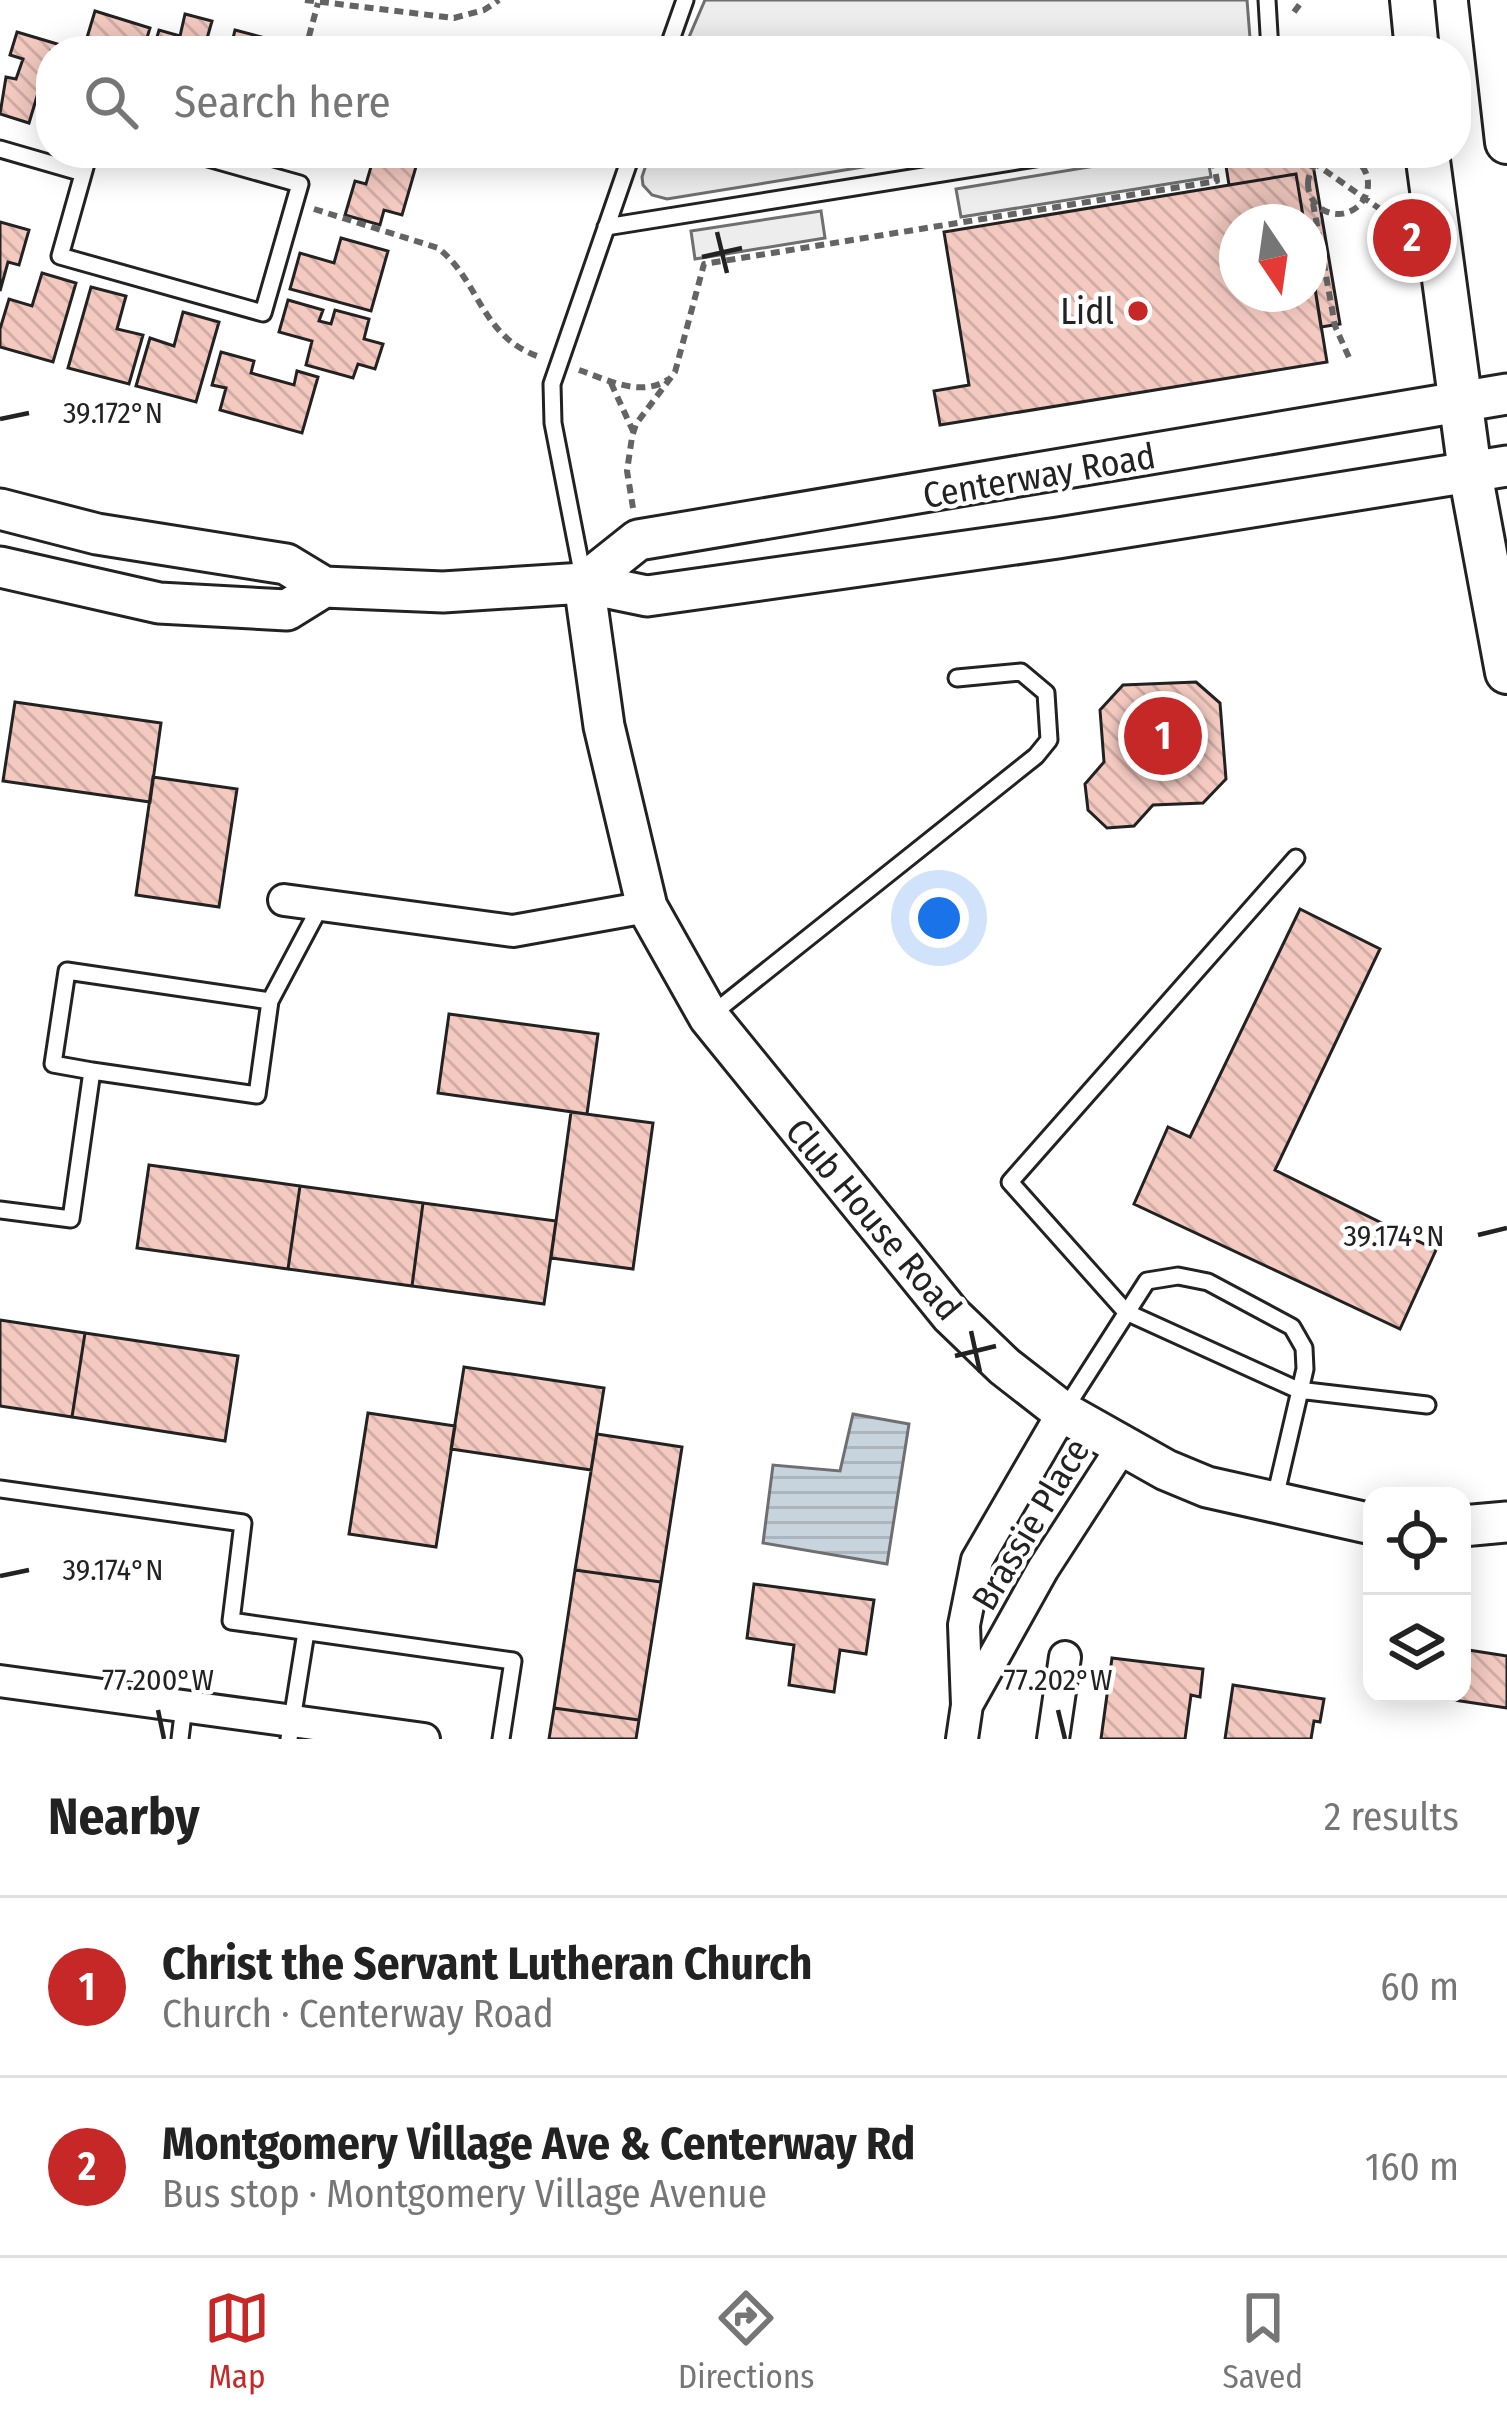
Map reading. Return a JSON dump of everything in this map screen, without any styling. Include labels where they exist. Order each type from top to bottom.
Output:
[{"type":"main road","points":[[1412,0],[1416,36]]},
{"type":"main road","points":[[1492,0],[1507,142]]},
{"type":"main road","points":[[1429,168],[1459,403],[1488,469],[1507,672]]},
{"type":"street","name":"Centerway Road","points":[[584,584],[638,540],[1507,394]]},
{"type":"street","name":"Centerway Road","points":[[0,508],[97,534],[286,564],[324,587],[443,592],[584,584],[647,596],[1058,538],[1488,469]]},
{"type":"street","name":"Centerway Road","points":[[0,567],[159,603],[286,610],[324,587]]},
{"type":"street","name":"Club House Road","points":[[584,584],[604,726],[646,907],[709,1017],[951,1315],[1004,1366],[1064,1412],[1166,1470],[1207,1487],[1363,1522]]},
{"type":"street","points":[[284,900],[513,932],[646,907]]},
{"type":"street","name":"Brassie Place","points":[[962,1739],[967,1705],[964,1624],[977,1560],[1064,1412]]},
{"type":"street","name":"Brassie Place","points":[[967,1705],[1043,1569],[1124,1444]]},
{"type":"street","points":[[1471,1525],[1507,1522]]},
{"type":"street","points":[[1053,1739],[1065,1657]]},
{"type":"street","points":[[0,1681],[184,1706],[291,1730],[424,1739]]},
{"type":"lane","points":[[672,36],[685,0]]},
{"type":"lane","points":[[1268,0],[1269,36]]},
{"type":"lane","points":[[0,149],[36,159]]},
{"type":"lane","points":[[66,168],[83,173]]},
{"type":"lane","points":[[84,168],[60,256],[263,313],[300,184],[243,168]]},
{"type":"lane","points":[[584,584],[551,396],[627,168]]},
{"type":"lane","points":[[606,227],[974,168]]},
{"type":"lane","points":[[709,1017],[1036,756],[1049,740],[1046,693],[1021,672],[958,678]]},
{"type":"lane","points":[[1296,858],[1010,1183],[1126,1312],[1298,1390],[1427,1405]]},
{"type":"lane","points":[[270,1001],[67,971],[53,1064],[257,1095],[270,1001],[321,905]]},
{"type":"lane","points":[[0,1210],[71,1219],[92,1071]]},
{"type":"lane","points":[[1064,1412],[1147,1281],[1178,1276],[1208,1282],[1292,1327],[1304,1348],[1305,1369],[1274,1503]]},
{"type":"lane","points":[[0,1489],[243,1522],[231,1622],[513,1661],[502,1739]]},
{"type":"lane","points":[[291,1730],[306,1632]]},
{"type":"lane","points":[[180,1739],[184,1706]]},
{"type":"path","points":[[307,36],[311,1],[454,18],[484,10],[499,0]]},
{"type":"path","points":[[636,525],[627,471],[633,434],[675,372],[704,264],[1217,181],[1215,168]]},
{"type":"path","points":[[1314,168],[1308,181],[1335,326],[1351,362]]},
{"type":"path","points":[[1322,168],[1400,224]]},
{"type":"path","points":[[1312,200],[1336,214],[1354,209],[1365,199],[1364,168]]},
{"type":"path","points":[[294,203],[438,248],[450,258],[502,336],[540,358]]},
{"type":"path","points":[[575,369],[652,388],[675,372]]},
{"type":"path","points":[[609,381],[633,434]]},
{"type":"shaded area","points":[[705,0],[1247,0],[1250,36],[689,36]]},
{"type":"shaded area","points":[[645,168],[857,168],[667,199],[652,195],[642,177]]},
{"type":"shaded area","points":[[1083,168],[1210,168],[1211,177],[961,217],[956,189]]},
{"type":"shaded area","points":[[821,211],[825,238],[695,259],[691,231]]},
{"type":"shaded area","points":[[853,1414],[909,1424],[887,1564],[763,1543],[773,1465],[840,1471]]},
{"type":"building","points":[[95,11],[150,28],[148,36],[88,36]]},
{"type":"building","points":[[185,14],[212,21],[208,36],[180,36]]},
{"type":"building","points":[[17,32],[36,38],[36,100],[29,123],[0,114],[6,77],[16,79],[23,59],[10,55]]},
{"type":"building","points":[[371,168],[416,168],[402,215],[384,210],[380,225],[345,215],[355,181],[366,184]]},
{"type":"building","points":[[1226,168],[1314,168],[1320,204],[1301,204],[1296,174],[1229,185]]},
{"type":"building","name":"Lidl","points":[[1296,174],[1301,204],[1219,204],[1219,312],[1319,312],[1327,362],[940,425],[934,391],[969,385],[944,232]]},
{"type":"building","points":[[0,222],[29,230],[19,265],[8,262],[0,291]]},
{"type":"building","points":[[341,238],[388,251],[371,311],[290,289],[300,253],[334,263]]},
{"type":"building","points":[[1327,247],[1340,324],[1321,327],[1319,312],[1327,312]]},
{"type":"building","points":[[42,273],[76,283],[53,362],[0,347],[9,299],[32,306]]},
{"type":"building","points":[[91,287],[126,296],[117,329],[143,335],[129,384],[68,368]]},
{"type":"building","points":[[288,300],[323,310],[319,321],[331,324],[335,310],[369,319],[364,339],[383,344],[375,369],[358,364],[353,378],[306,365],[312,341],[279,332]]},
{"type":"building","points":[[183,312],[219,322],[196,402],[136,386],[150,338],[174,346]]},
{"type":"building","points":[[221,352],[254,361],[251,373],[294,385],[297,371],[318,377],[302,433],[220,410],[226,388],[212,385]]},
{"type":"building","points":[[1196,682],[1220,703],[1226,779],[1203,803],[1153,805],[1134,826],[1107,828],[1088,810],[1085,784],[1104,762],[1100,710],[1123,685]]},
{"type":"building","points":[[15,702],[161,723],[150,802],[3,781]]},
{"type":"building","points":[[153,777],[237,789],[219,907],[136,895]]},
{"type":"building","points":[[1300,909],[1380,949],[1275,1170],[1436,1250],[1400,1329],[1134,1204],[1168,1127],[1190,1137]]},
{"type":"building","points":[[449,1014],[598,1034],[587,1114],[438,1093]]},
{"type":"building","points":[[571,1112],[653,1123],[633,1269],[551,1258]]},
{"type":"building","points":[[149,1165],[300,1186],[288,1269],[137,1248]]},
{"type":"building","points":[[300,1186],[423,1203],[412,1286],[288,1269]]},
{"type":"building","points":[[423,1203],[556,1221],[544,1304],[412,1286]]},
{"type":"building","points":[[0,1320],[85,1333],[72,1417],[0,1406]]},
{"type":"building","points":[[85,1333],[238,1356],[225,1441],[72,1417]]},
{"type":"building","points":[[464,1367],[604,1388],[591,1470],[451,1449]]},
{"type":"building","points":[[368,1413],[455,1426],[436,1547],[349,1534]]},
{"type":"building","points":[[597,1434],[682,1447],[661,1582],[575,1570]]},
{"type":"building","points":[[575,1570],[661,1582],[639,1720],[554,1708]]},
{"type":"building","points":[[754,1584],[874,1600],[866,1654],[840,1650],[834,1692],[789,1685],[794,1645],[747,1638]]},
{"type":"building","points":[[1471,1650],[1507,1656],[1507,1708],[1471,1703]]},
{"type":"building","points":[[1112,1658],[1203,1669],[1200,1697],[1191,1695],[1185,1739],[1101,1739]]},
{"type":"building","points":[[1233,1685],[1324,1699],[1311,1739],[1225,1739]]},
{"type":"building","points":[[554,1708],[639,1720],[636,1739],[549,1739]]},
{"type":"place","name":"Montgomery Village Ave & Centerway Rd","points":[[1412,238]]},
{"type":"place","name":"Lidl","points":[[1138,311]]},
{"type":"place","name":"Christ the Servant Lutheran Church","points":[[1163,736]]}]
